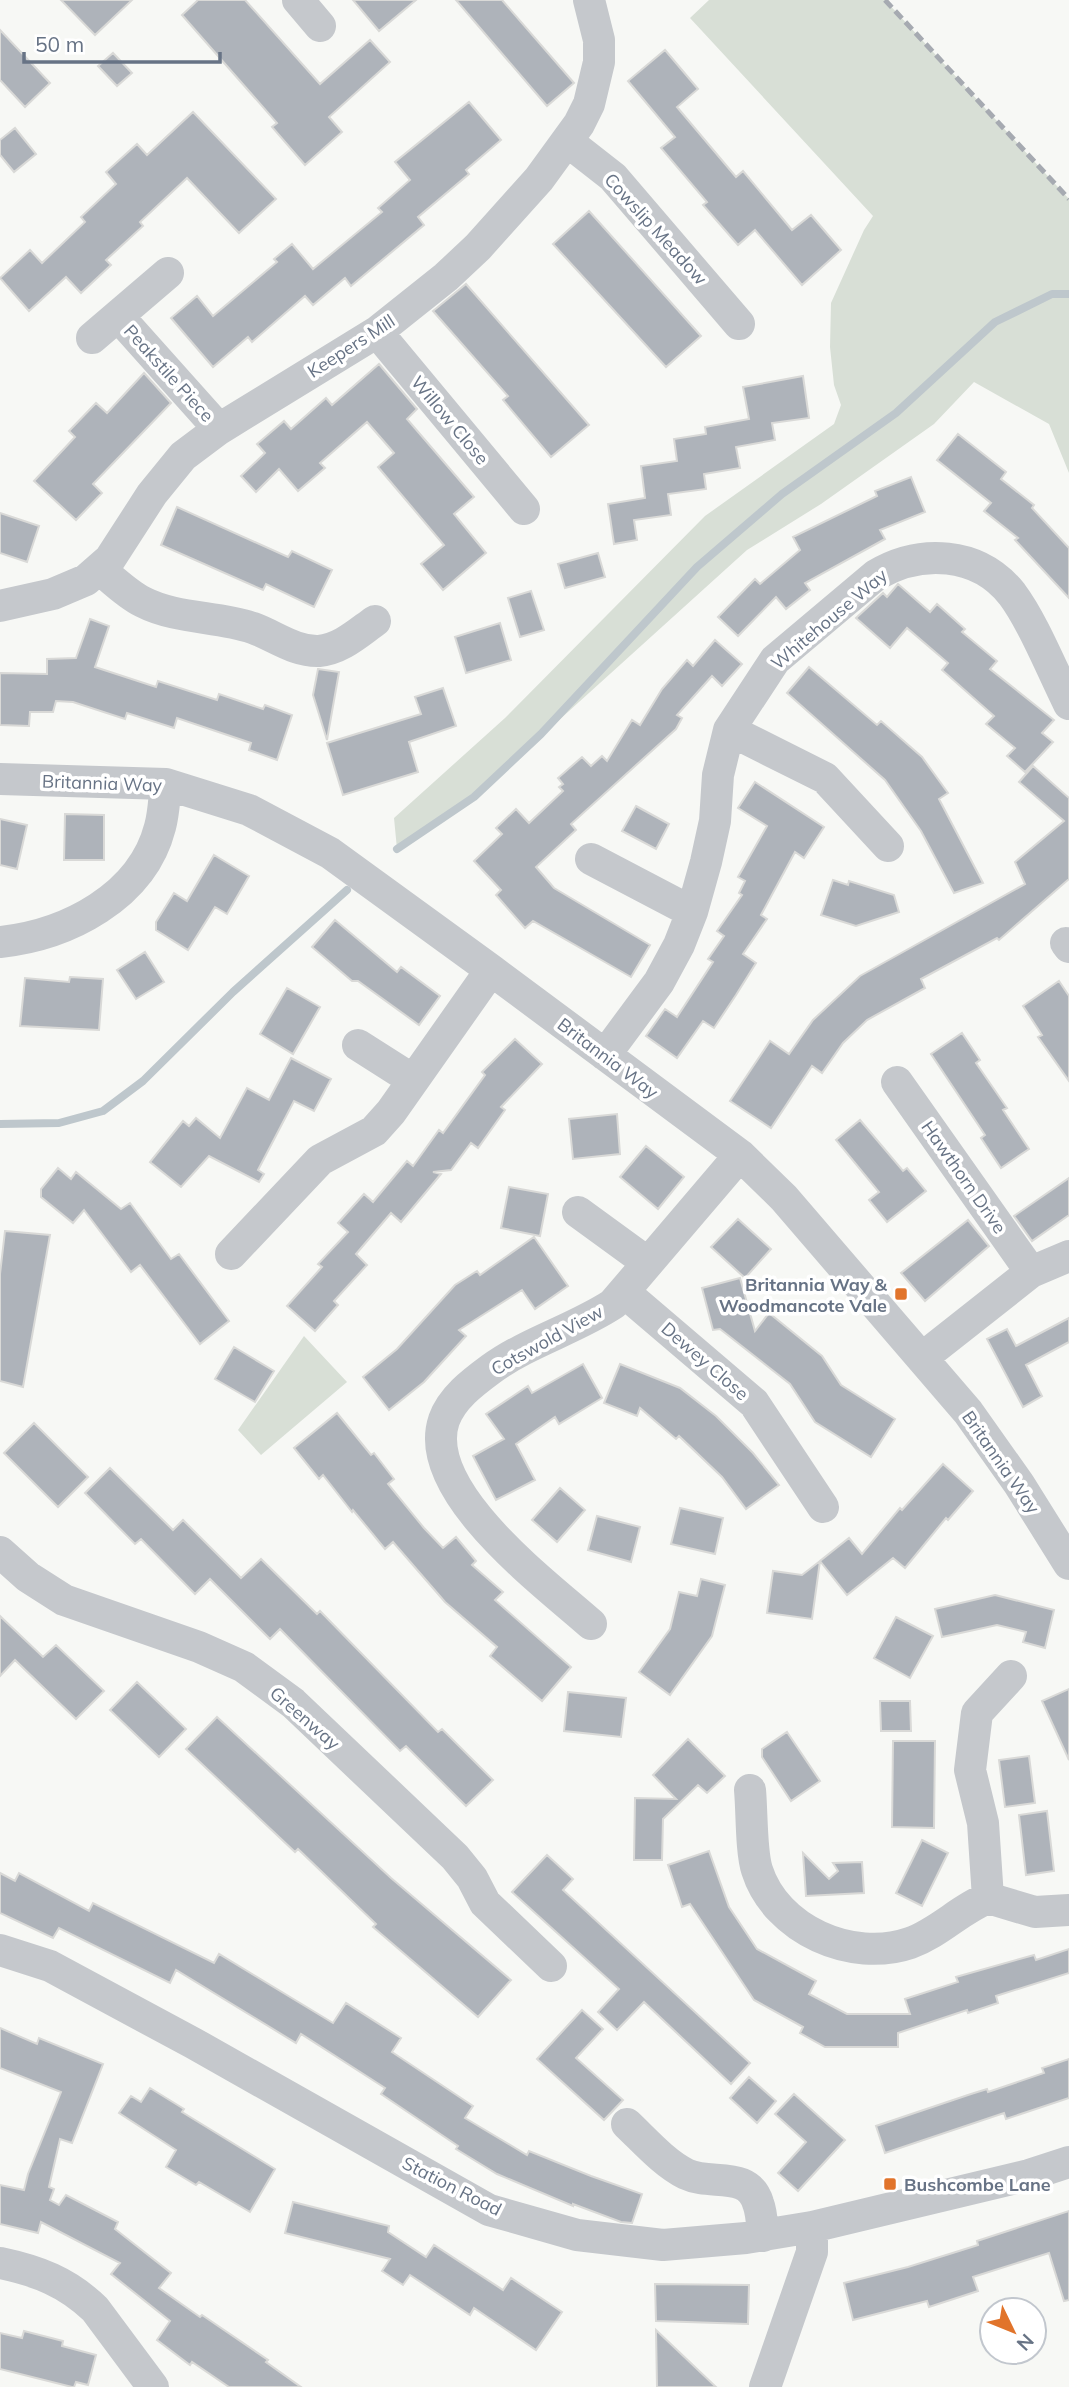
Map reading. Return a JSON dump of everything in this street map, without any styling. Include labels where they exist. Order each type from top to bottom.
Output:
[{"type":"street","points":[[298,0],[320,26]]},
{"type":"street","name":"Keepers Mill","points":[[0,606],[70,589],[100,569],[118,548],[166,474],[200,442],[377,332],[446,277],[478,247],[539,179],[567,141],[589,104],[599,62],[597,30],[589,0]]},
{"type":"street","name":"Cowslip Meadow","points":[[567,141],[613,177],[739,324]]},
{"type":"street","name":"Peakstile Piece","points":[[92,338],[168,273]]},
{"type":"street","name":"Peakstile Piece","points":[[118,317],[219,429]]},
{"type":"street","name":"Willow Close","points":[[377,332],[524,509]]},
{"type":"street","name":"Whitehouse Way","points":[[605,1055],[659,982],[679,945],[692,912],[715,821],[718,775],[729,730],[775,660],[876,575],[890,566],[941,557],[967,563],[990,575],[1010,592],[1020,606],[1069,704]]},
{"type":"street","points":[[100,569],[128,594],[145,603],[253,628],[300,650],[323,650],[341,645],[375,621]]},
{"type":"street","points":[[729,730],[825,778],[888,846]]},
{"type":"street","name":"Britannia Way","points":[[0,779],[166,784],[249,810],[330,853],[491,970],[740,1155],[785,1198],[968,1412],[1019,1484],[1069,1564]]},
{"type":"street","points":[[0,942],[42,933],[78,920],[111,900],[125,887],[138,872],[155,842],[161,825],[166,784]]},
{"type":"street","points":[[591,859],[692,912]]},
{"type":"street","points":[[231,1254],[320,1160],[374,1130],[391,1112],[491,970]]},
{"type":"street","points":[[358,1045],[413,1080]]},
{"type":"street","name":"Hawthorn Drive","points":[[897,1082],[1031,1272]]},
{"type":"street","name":"Cotswold View","points":[[591,1623],[489,1532],[458,1490],[446,1467],[442,1451],[442,1429],[452,1405],[461,1394],[493,1368],[518,1352],[594,1317],[625,1293],[740,1155]]},
{"type":"street","points":[[578,1212],[648,1263]]},
{"type":"street","points":[[922,1358],[1031,1272],[1069,1256]]},
{"type":"street","name":"Dewey Close","points":[[625,1293],[754,1403],[823,1507]]},
{"type":"street","name":"Greenway","points":[[0,1552],[28,1577],[64,1600],[199,1647],[244,1667],[293,1703],[455,1857],[472,1878],[485,1903],[551,1966]]},
{"type":"street","points":[[988,1898],[983,1823],[970,1770],[977,1713],[1011,1676]]},
{"type":"street","points":[[750,1790],[756,1869],[765,1888],[778,1906],[794,1921],[830,1941],[869,1949],[908,1944],[943,1927],[970,1905],[988,1898],[1035,1912],[1069,1910]]},
{"type":"street","name":"Station Road","points":[[0,1950],[50,1966],[193,2043],[489,2210],[577,2235],[663,2245],[763,2236],[812,2227],[1030,2175],[1069,2162]]},
{"type":"street","points":[[627,2124],[685,2174],[703,2180],[739,2181],[747,2187],[758,2202],[763,2236]]},
{"type":"street","points":[[765,2387],[812,2252],[812,2227]]},
{"type":"street","points":[[0,2263],[43,2274],[78,2294],[95,2309],[153,2387]]},
{"type":"shaded area","points":[[709,0],[885,0],[1069,199],[1069,473],[1049,424],[974,382],[934,424],[821,504],[747,550],[474,797],[397,849],[394,818],[505,718],[705,516],[834,424],[841,405],[834,385],[830,347],[831,303],[873,216],[690,18]]},
{"type":"shaded area","points":[[304,1336],[347,1382],[261,1455],[238,1430]]},
{"type":"building","points":[[61,0],[132,0],[95,35]]},
{"type":"building","points":[[198,0],[245,0],[320,84],[370,40],[390,62],[329,117],[342,132],[305,165],[272,127],[277,123],[182,15]]},
{"type":"building","points":[[353,0],[416,0],[379,31]]},
{"type":"building","points":[[456,0],[502,0],[574,83],[547,106]]},
{"type":"building","points":[[0,30],[50,83],[25,107],[0,80]]},
{"type":"building","points":[[665,50],[698,89],[677,107],[736,177],[743,171],[792,230],[811,215],[841,250],[802,285],[755,230],[738,245],[703,205],[707,202],[661,148],[675,137],[628,81]]},
{"type":"building","points":[[113,53],[132,73],[117,86],[98,66]]},
{"type":"building","points":[[469,102],[501,140],[466,170],[469,174],[418,217],[424,225],[351,286],[345,278],[313,305],[305,296],[252,342],[248,337],[213,367],[171,318],[197,296],[213,316],[277,262],[274,259],[292,244],[313,269],[382,212],[378,208],[410,180],[395,162]]},
{"type":"building","points":[[193,112],[276,199],[239,233],[187,178],[140,222],[143,226],[106,260],[111,265],[81,293],[66,277],[29,311],[0,278],[30,250],[42,263],[85,222],[81,217],[116,184],[106,172],[137,144],[147,155]]},
{"type":"building","points":[[15,128],[36,154],[14,172],[0,155],[0,140]]},
{"type":"building","points":[[589,211],[701,336],[666,367],[553,244]]},
{"type":"building","points":[[466,284],[589,425],[551,457],[503,400],[508,396],[433,311]]},
{"type":"building","points":[[379,364],[417,409],[407,419],[474,497],[454,514],[486,553],[443,590],[421,564],[444,545],[378,467],[394,453],[367,422],[320,463],[325,468],[298,491],[279,469],[256,492],[241,476],[265,453],[257,444],[284,421],[291,429],[326,398],[332,405]]},
{"type":"building","points":[[144,373],[171,403],[93,484],[102,493],[76,520],[34,481],[75,437],[69,431],[96,403],[107,413]]},
{"type":"building","points":[[803,376],[809,418],[772,423],[775,440],[736,447],[740,468],[704,474],[706,489],[668,494],[671,515],[634,520],[637,540],[614,544],[608,504],[645,498],[641,466],[677,461],[674,439],[706,434],[705,427],[749,419],[743,387]]},
{"type":"building","points":[[958,434],[1006,472],[1001,479],[1034,505],[1032,508],[1069,548],[1069,598],[1015,540],[1018,538],[984,511],[991,503],[937,460]]},
{"type":"building","points":[[911,477],[925,512],[880,530],[885,539],[805,583],[810,590],[786,609],[776,597],[738,636],[718,617],[755,579],[760,584],[800,550],[793,537],[877,496],[875,491]]},
{"type":"building","points":[[177,507],[288,557],[292,551],[332,570],[314,607],[266,584],[263,590],[161,545]]},
{"type":"building","points":[[0,513],[39,526],[27,562],[0,553]]},
{"type":"building","points":[[598,553],[605,577],[565,588],[558,564]]},
{"type":"building","points":[[898,584],[930,612],[937,604],[965,629],[962,632],[997,661],[990,669],[1054,720],[1042,733],[1053,742],[1025,772],[1007,756],[1015,748],[986,724],[994,716],[942,670],[948,663],[907,628],[890,648],[856,618],[883,593],[887,597]]},
{"type":"building","points":[[531,591],[544,630],[520,637],[508,598]]},
{"type":"building","points":[[90,619],[109,626],[95,667],[156,687],[158,681],[217,700],[219,694],[263,709],[265,705],[292,715],[277,760],[249,750],[251,743],[177,718],[174,728],[127,713],[125,719],[73,702],[56,701],[53,712],[30,712],[29,726],[0,725],[0,673],[47,674],[47,659],[76,658]]},
{"type":"building","points":[[500,623],[511,660],[466,673],[455,637]]},
{"type":"building","points":[[715,640],[742,664],[722,686],[712,676],[677,715],[682,718],[676,729],[571,824],[576,830],[536,867],[554,888],[650,945],[631,977],[533,921],[525,928],[496,895],[501,890],[474,861],[502,834],[496,828],[516,809],[529,823],[563,791],[559,787],[563,784],[558,778],[582,757],[591,766],[602,756],[607,761],[632,720],[640,725],[662,689],[687,660],[693,666]]},
{"type":"building","points":[[809,667],[877,725],[881,721],[922,757],[948,793],[939,799],[983,883],[954,893],[921,831],[885,780],[787,693]]},
{"type":"building","points":[[318,669],[339,672],[327,740],[313,695]]},
{"type":"building","points":[[443,688],[456,726],[409,742],[418,772],[343,795],[327,743],[421,714],[415,697]]},
{"type":"building","points":[[1033,766],[1069,798],[1069,879],[999,940],[997,938],[921,979],[925,988],[867,1020],[843,1043],[822,1073],[812,1066],[771,1128],[730,1101],[770,1041],[789,1054],[813,1020],[860,976],[1025,884],[1015,862],[1064,821],[1019,782]]},
{"type":"building","points":[[755,782],[824,827],[804,858],[795,852],[761,915],[767,919],[743,954],[756,963],[736,995],[714,1028],[703,1021],[677,1058],[646,1036],[665,1009],[677,1017],[713,962],[708,959],[724,936],[717,931],[742,895],[739,893],[745,881],[738,877],[767,826],[738,808]]},
{"type":"building","points":[[636,806],[669,824],[656,849],[622,831]]},
{"type":"building","points":[[65,814],[104,815],[104,860],[64,860]]},
{"type":"building","points":[[0,819],[27,825],[17,869],[0,865]]},
{"type":"building","points":[[214,855],[249,876],[227,914],[215,907],[188,950],[156,930],[156,922],[174,893],[187,901]]},
{"type":"building","points":[[833,880],[848,885],[849,881],[894,895],[899,912],[856,926],[821,915]]},
{"type":"building","points":[[335,920],[397,972],[401,967],[440,996],[419,1025],[358,981],[352,981],[312,947]]},
{"type":"building","points":[[145,952],[164,982],[136,999],[117,970]]},
{"type":"building","points":[[70,977],[103,979],[99,1030],[20,1026],[25,978],[69,982]]},
{"type":"building","points":[[1059,981],[1069,996],[1069,1081],[1038,1037],[1042,1035],[1023,1006]]},
{"type":"building","points":[[287,988],[320,1007],[293,1054],[260,1034]]},
{"type":"building","points":[[962,1033],[980,1060],[976,1063],[1007,1108],[1003,1110],[1029,1149],[1001,1168],[981,1138],[985,1135],[931,1054]]},
{"type":"building","points":[[515,1039],[542,1064],[501,1107],[505,1110],[478,1148],[471,1143],[451,1170],[433,1172],[441,1174],[401,1222],[391,1213],[356,1254],[367,1265],[334,1301],[338,1305],[315,1331],[287,1306],[322,1267],[318,1264],[348,1232],[338,1223],[364,1194],[373,1202],[407,1161],[413,1166],[439,1130],[443,1133],[485,1075],[482,1072]]},
{"type":"building","points":[[291,1058],[331,1079],[314,1111],[294,1101],[258,1170],[264,1174],[259,1182],[209,1156],[181,1187],[150,1162],[183,1121],[189,1126],[196,1118],[220,1138],[247,1088],[269,1100]]},
{"type":"building","points":[[617,1114],[620,1154],[573,1159],[569,1119]]},
{"type":"building","points":[[860,1120],[903,1171],[907,1168],[926,1191],[887,1222],[869,1200],[879,1192],[836,1140]]},
{"type":"building","points":[[646,1146],[684,1177],[658,1209],[620,1177]]},
{"type":"building","points":[[58,1168],[71,1179],[76,1172],[121,1209],[130,1203],[171,1259],[179,1254],[229,1321],[200,1344],[140,1265],[131,1272],[84,1210],[73,1223],[41,1197],[41,1189]]},
{"type":"building","points":[[1069,1178],[1069,1215],[1032,1241],[1014,1216]]},
{"type":"building","points":[[509,1187],[548,1194],[540,1236],[501,1228]]},
{"type":"building","points":[[738,1219],[771,1249],[745,1278],[711,1247]]},
{"type":"building","points":[[968,1220],[989,1246],[925,1301],[901,1273]]},
{"type":"building","points":[[5,1231],[50,1235],[23,1387],[0,1381],[0,1274]]},
{"type":"building","points":[[534,1237],[568,1286],[535,1309],[522,1290],[459,1330],[466,1336],[424,1382],[389,1410],[363,1377],[397,1349],[455,1285],[477,1271],[480,1275]]},
{"type":"building","points":[[740,1278],[755,1331],[769,1313],[822,1356],[841,1385],[895,1419],[871,1457],[815,1422],[790,1384],[720,1329],[713,1330],[702,1288]]},
{"type":"building","points":[[1069,1318],[1069,1342],[1026,1365],[1042,1396],[1023,1407],[987,1339],[1007,1329],[1016,1346]]},
{"type":"building","points":[[234,1347],[274,1371],[255,1402],[215,1379]]},
{"type":"building","points":[[583,1364],[602,1398],[559,1424],[555,1417],[516,1444],[535,1480],[496,1500],[473,1456],[504,1439],[486,1414],[528,1386],[532,1393]]},
{"type":"building","points":[[620,1364],[680,1388],[716,1416],[753,1453],[779,1485],[746,1509],[722,1477],[679,1436],[676,1439],[640,1408],[637,1416],[604,1403]]},
{"type":"building","points":[[337,1413],[394,1479],[388,1484],[424,1528],[443,1548],[456,1537],[476,1561],[472,1565],[503,1592],[495,1600],[571,1667],[542,1701],[490,1656],[497,1647],[445,1602],[393,1542],[385,1549],[323,1475],[319,1479],[294,1448]]},
{"type":"building","points":[[34,1423],[88,1477],[58,1507],[4,1453]]},
{"type":"building","points":[[943,1464],[973,1491],[948,1520],[946,1518],[905,1568],[893,1558],[847,1595],[820,1561],[849,1538],[862,1554],[900,1508],[902,1510]]},
{"type":"building","points":[[110,1468],[173,1530],[183,1520],[241,1578],[261,1559],[317,1614],[320,1611],[438,1732],[442,1729],[493,1780],[466,1806],[406,1746],[400,1751],[280,1629],[270,1639],[210,1579],[195,1594],[141,1539],[135,1544],[85,1493]]},
{"type":"building","points":[[560,1488],[585,1510],[557,1542],[532,1520]]},
{"type":"building","points":[[680,1508],[723,1518],[715,1554],[671,1544]]},
{"type":"building","points":[[597,1516],[640,1527],[631,1562],[588,1550]]},
{"type":"building","points":[[820,1561],[812,1619],[767,1613],[773,1571],[802,1575]]},
{"type":"building","points":[[701,1579],[725,1585],[712,1636],[670,1695],[639,1672],[670,1629],[679,1592],[697,1596]]},
{"type":"building","points":[[995,1595],[1054,1610],[1045,1648],[1023,1642],[1026,1632],[997,1625],[942,1637],[935,1609]]},
{"type":"building","points":[[0,1616],[43,1657],[56,1645],[104,1691],[76,1719],[15,1660],[0,1676]]},
{"type":"building","points":[[896,1617],[933,1636],[910,1678],[874,1658]]},
{"type":"building","points":[[137,1682],[186,1729],[159,1757],[110,1710]]},
{"type":"building","points":[[1069,1689],[1069,1760],[1042,1701]]},
{"type":"building","points":[[568,1692],[626,1698],[621,1737],[564,1731]]},
{"type":"building","points":[[880,1701],[910,1701],[911,1731],[881,1731]]},
{"type":"building","points":[[217,1717],[391,1878],[511,1980],[478,2017],[373,1927],[376,1924],[298,1849],[295,1852],[186,1749]]},
{"type":"building","points":[[787,1732],[820,1781],[791,1801],[762,1757],[762,1749]]},
{"type":"building","points":[[688,1739],[725,1776],[707,1793],[698,1785],[663,1819],[662,1860],[634,1860],[635,1798],[676,1799],[653,1775]]},
{"type":"building","points":[[893,1741],[935,1741],[934,1828],[892,1827]]},
{"type":"building","points":[[1029,1756],[1035,1803],[1005,1807],[999,1760]]},
{"type":"building","points":[[1047,1811],[1054,1871],[1026,1875],[1019,1815]]},
{"type":"building","points":[[922,1840],[948,1853],[922,1906],[896,1893]]},
{"type":"building","points":[[709,1851],[729,1907],[757,1949],[816,1981],[809,1994],[847,2014],[910,2014],[905,1999],[958,1982],[956,1977],[1034,1955],[1036,1960],[1069,1949],[1069,1973],[996,1996],[998,2003],[968,2013],[967,2010],[898,2033],[898,2047],[825,2047],[800,2033],[803,2027],[754,2000],[690,1904],[682,1907],[668,1865]]},
{"type":"building","points":[[803,1853],[829,1879],[838,1871],[833,1863],[862,1862],[864,1893],[806,1896]]},
{"type":"building","points":[[547,1855],[573,1879],[563,1890],[750,2063],[731,2084],[644,2002],[617,2030],[598,2012],[619,1989],[512,1892]]},
{"type":"building","points":[[0,1873],[15,1881],[19,1873],[89,1911],[93,1903],[214,1963],[219,1954],[333,2023],[346,2003],[401,2038],[392,2052],[473,2106],[465,2118],[527,2155],[529,2151],[642,2194],[632,2223],[573,2206],[497,2174],[456,2149],[458,2146],[381,2094],[385,2088],[301,2034],[296,2043],[176,1970],[170,1983],[59,1928],[53,1938],[0,1913]]},
{"type":"building","points":[[582,2010],[603,2029],[576,2058],[623,2100],[604,2120],[537,2059]]},
{"type":"building","points":[[0,2028],[37,2044],[39,2038],[103,2064],[72,2143],[60,2139],[49,2187],[54,2189],[50,2200],[59,2205],[66,2195],[118,2222],[115,2229],[171,2273],[159,2288],[268,2360],[266,2362],[301,2387],[229,2387],[192,2362],[190,2365],[157,2340],[170,2321],[111,2274],[120,2263],[41,2222],[38,2233],[0,2224],[0,2185],[24,2190],[61,2092],[0,2068]]},
{"type":"building","points":[[1069,2059],[1069,2098],[1006,2119],[1004,2113],[885,2153],[876,2126],[1044,2073],[1042,2068]]},
{"type":"building","points":[[749,2077],[776,2101],[757,2123],[730,2098]]},
{"type":"building","points":[[150,2088],[184,2109],[182,2112],[275,2169],[250,2212],[199,2182],[196,2185],[166,2167],[176,2150],[119,2113],[131,2096],[141,2102]]},
{"type":"building","points":[[794,2094],[845,2140],[798,2191],[778,2173],[806,2142],[775,2114]]},
{"type":"building","points":[[293,2202],[389,2226],[388,2232],[426,2257],[434,2245],[503,2290],[511,2278],[562,2312],[536,2350],[474,2308],[470,2315],[410,2275],[403,2285],[382,2271],[390,2259],[285,2233]]},
{"type":"building","points":[[1069,2211],[1069,2300],[1064,2301],[1049,2253],[973,2277],[978,2291],[929,2307],[927,2301],[853,2320],[844,2283],[978,2245],[977,2241]]},
{"type":"building","points":[[655,2284],[749,2285],[748,2324],[656,2321]]},
{"type":"building","points":[[656,2330],[716,2387],[657,2387]]},
{"type":"building","points":[[24,2331],[63,2341],[62,2346],[96,2355],[88,2385],[76,2382],[72,2387],[0,2369],[0,2333],[22,2338]]},
{"type":"waterway","points":[[397,849],[474,797],[541,734],[697,567],[782,494],[896,413],[995,322],[1052,294],[1069,294]]},
{"type":"waterway","points":[[0,1124],[59,1123],[103,1111],[143,1081],[233,992],[347,890]]},
{"type":"railway","points":[[885,0],[1069,199]]},
{"type":"place","name":"Britannia Way & Woodmancote Vale","points":[[901,1294]]},
{"type":"place","name":"Bushcombe Lane","points":[[890,2184]]}]
